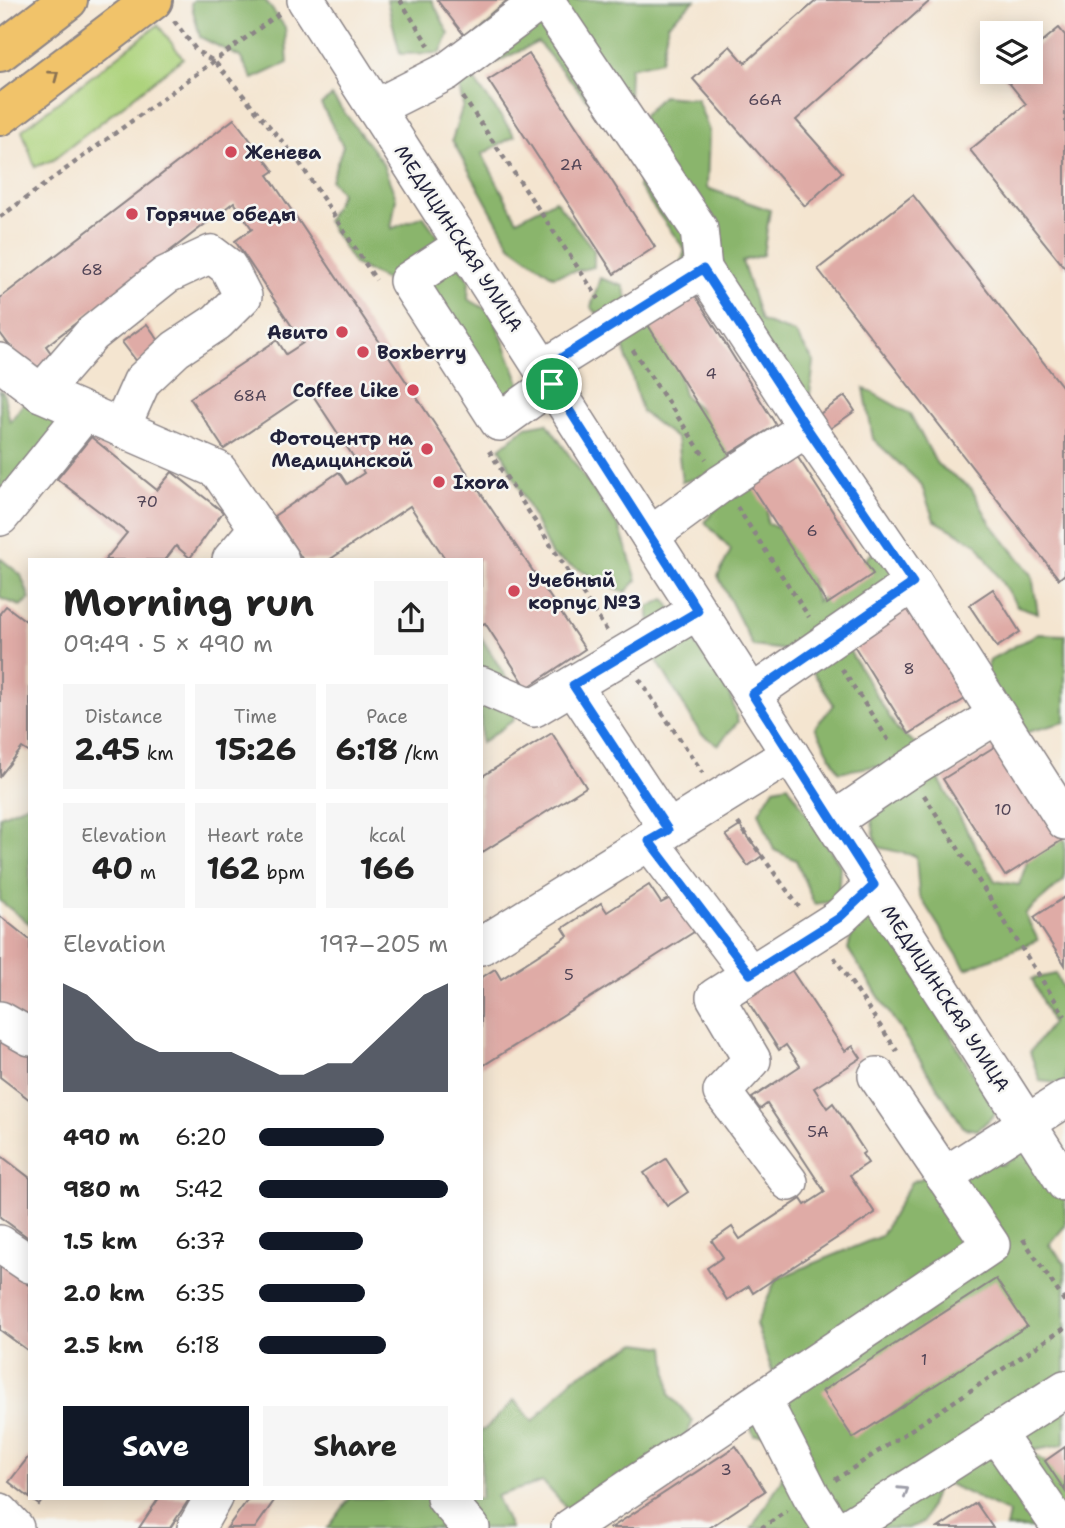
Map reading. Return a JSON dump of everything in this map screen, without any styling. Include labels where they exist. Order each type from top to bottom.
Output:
[{"type":"main road","points":[[0,52],[68,0]]},
{"type":"main road","points":[[0,117],[153,0]]},
{"type":"street","points":[[375,108],[446,72],[544,0],[699,229],[703,269],[913,583],[1065,821]]},
{"type":"street","name":"МЕДИЦИНСКАЯ УЛИЦА","points":[[296,4],[375,108],[1065,1183]]},
{"type":"street","points":[[463,245],[408,281],[499,422],[547,377],[703,269]]},
{"type":"street","points":[[41,393],[92,334],[166,275],[211,254],[228,267],[243,296],[217,322],[176,349],[142,381],[121,428]]},
{"type":"street","points":[[0,362],[41,393],[218,470],[279,558]]},
{"type":"street","points":[[0,517],[85,412]]},
{"type":"street","points":[[650,536],[807,428]]},
{"type":"street","points":[[233,558],[258,528]]},
{"type":"street","points":[[752,694],[913,583]]},
{"type":"street","points":[[483,686],[534,708],[698,611]]},
{"type":"street","points":[[573,685],[659,835],[750,974]]},
{"type":"street","points":[[833,821],[908,770],[997,715]]},
{"type":"street","points":[[483,945],[790,754]]},
{"type":"street","points":[[789,1182],[722,1092],[752,1060],[715,997],[839,918],[874,885]]},
{"type":"street","points":[[0,1020],[28,1036]]},
{"type":"street","points":[[570,1528],[991,1245],[877,1076]]},
{"type":"street","points":[[944,1176],[1065,1099]]},
{"type":"street","points":[[0,1244],[28,1263]]},
{"type":"street","points":[[847,1528],[1065,1389]]},
{"type":"street","points":[[762,1399],[811,1495],[832,1528]]},
{"type":"street","points":[[995,1432],[1060,1528]]},
{"type":"street","points":[[195,1528],[212,1500]]},
{"type":"street","points":[[447,1500],[471,1528]]},
{"type":"street","points":[[0,1512],[15,1528]]},
{"type":"path","points":[[0,217],[296,4]]},
{"type":"path","points":[[761,1528],[1065,1328]]},
{"type":"green space","points":[[194,0],[265,0],[285,27],[288,63],[253,79],[240,57],[200,37],[191,3]]},
{"type":"green space","points":[[387,0],[432,0],[449,34],[440,53],[400,54]]},
{"type":"green space","points":[[517,0],[695,0],[668,24],[661,61],[630,68],[629,99],[587,100],[538,42],[486,67],[460,50]]},
{"type":"green space","points":[[158,25],[183,58],[53,160],[35,167],[22,130]]},
{"type":"green space","points":[[467,70],[515,136],[482,154],[517,220],[555,200],[594,250],[594,267],[553,276],[510,245],[452,140],[463,105],[457,78]]},
{"type":"green space","points":[[332,96],[382,162],[396,198],[391,229],[423,216],[469,280],[468,299],[492,313],[523,391],[505,411],[414,294],[354,264],[327,221],[341,193],[331,180],[343,146],[321,104]]},
{"type":"green space","points":[[662,96],[697,99],[709,131],[707,188],[770,210],[763,255],[742,261],[761,321],[795,333],[814,362],[810,394],[778,401],[743,340],[679,269],[685,250],[638,186],[643,167],[618,142]]},
{"type":"green space","points":[[600,278],[623,286],[629,303],[666,322],[684,395],[732,438],[727,471],[682,482],[677,439],[642,412],[621,338],[591,307]]},
{"type":"green space","points":[[39,382],[65,392],[60,431],[0,493],[0,390],[3,392],[10,422]]},
{"type":"green space","points":[[864,388],[910,414],[937,464],[971,488],[991,524],[1032,575],[1038,613],[1017,606],[977,544],[934,520],[921,484],[873,439]]},
{"type":"green space","points":[[547,423],[620,529],[637,580],[625,593],[552,556],[500,448],[526,427]]},
{"type":"green space","points":[[740,479],[768,489],[767,523],[801,538],[817,602],[872,553],[922,564],[838,632],[898,731],[922,748],[995,881],[1019,885],[1038,831],[1065,840],[1064,880],[1025,914],[1038,940],[966,969],[919,895],[916,856],[877,847],[871,818],[889,797],[876,766],[839,772],[815,727],[834,705],[800,652],[753,646],[718,576],[731,550],[705,522]]},
{"type":"green space","points":[[0,558],[21,575],[28,601],[21,606],[0,598]]},
{"type":"green space","points":[[665,599],[731,697],[738,722],[718,745],[700,733],[655,657],[648,607]]},
{"type":"green space","points":[[1037,634],[1065,635],[1065,722],[979,745],[956,731],[991,659]]},
{"type":"green space","points":[[483,640],[515,692],[514,720],[483,742]]},
{"type":"green space","points":[[788,785],[840,865],[838,901],[814,904],[796,860],[774,850],[759,812],[774,788]]},
{"type":"green space","points":[[28,804],[28,922],[0,901],[0,816]]},
{"type":"green space","points":[[869,909],[901,950],[996,1113],[978,1130],[964,1128],[848,949],[857,913]]},
{"type":"green space","points":[[1056,974],[1065,993],[1065,1084],[1040,1081],[1030,1052],[1052,1023],[1032,979]]},
{"type":"green space","points":[[983,1148],[1002,1165],[1026,1149],[1065,1201],[1065,1226],[1049,1245],[1065,1263],[1065,1442],[1062,1445],[1030,1451],[1061,1473],[1065,1507],[1061,1528],[1006,1528],[1009,1513],[940,1480],[923,1523],[907,1528],[752,1528],[780,1482],[798,1433],[754,1435],[747,1418],[773,1374],[756,1324],[776,1279],[881,1236],[911,1182],[961,1164]]},
{"type":"green space","points":[[637,1343],[665,1347],[670,1395],[693,1421],[682,1445],[572,1514],[543,1482],[496,1496],[510,1528],[328,1528],[349,1500],[483,1500],[483,1430],[515,1400],[533,1422],[573,1378]]},
{"type":"building","points":[[437,0],[508,0],[464,35]]},
{"type":"building","points":[[817,0],[931,0],[796,120],[842,172],[805,206],[693,79],[730,46],[745,63]]},
{"type":"building","points":[[1059,28],[1065,35],[1065,268],[970,150],[1026,104],[1010,84],[1043,84],[1043,41]]},
{"type":"building","points":[[529,54],[655,247],[614,274],[488,80]]},
{"type":"building","points":[[234,119],[274,171],[268,175],[585,649],[527,688],[485,623],[483,624],[483,558],[445,558],[410,506],[332,558],[302,558],[274,516],[339,472],[347,484],[364,473],[310,391],[224,449],[190,398],[277,340],[286,354],[303,343],[235,241],[252,229],[234,202],[46,346],[53,356],[30,373],[0,333],[0,298]]},
{"type":"building","points":[[913,195],[1065,390],[1065,574],[1059,579],[818,269]]},
{"type":"building","points":[[693,292],[776,425],[729,454],[646,322]]},
{"type":"building","points":[[147,324],[162,345],[138,363],[122,342]]},
{"type":"building","points":[[845,396],[855,411],[828,430],[817,416]]},
{"type":"building","points":[[91,437],[157,490],[172,472],[223,512],[190,558],[176,546],[167,558],[107,558],[127,533],[57,479]]},
{"type":"building","points":[[797,456],[873,574],[827,604],[751,486]]},
{"type":"building","points":[[993,589],[1020,632],[997,647],[969,605]]},
{"type":"building","points":[[908,602],[968,697],[909,734],[850,639]]},
{"type":"building","points":[[6,606],[28,622],[28,752],[22,748],[0,776],[0,613]]},
{"type":"building","points":[[552,733],[586,787],[483,852],[483,776]]},
{"type":"building","points":[[1002,742],[1064,839],[1005,876],[943,779]]},
{"type":"building","points":[[740,826],[762,856],[748,866],[726,835]]},
{"type":"building","points":[[649,885],[661,903],[672,897],[694,932],[483,1066],[483,977],[495,969],[501,979],[568,936],[563,928],[601,903],[607,912]]},
{"type":"building","points":[[1065,897],[1065,965],[1034,917]]},
{"type":"building","points":[[0,916],[28,938],[28,1023],[0,1002]]},
{"type":"building","points":[[788,965],[845,1051],[853,1046],[861,1058],[814,1088],[827,1108],[833,1103],[865,1152],[862,1154],[868,1163],[850,1175],[875,1213],[753,1293],[749,1286],[727,1300],[707,1268],[723,1257],[712,1241],[732,1227],[740,1239],[801,1199],[805,1205],[825,1192],[767,1104],[760,1109],[752,1098],[800,1066],[786,1045],[779,1050],[743,994]]},
{"type":"building","points":[[0,1032],[28,1047],[28,1098],[0,1077]]},
{"type":"building","points":[[0,1155],[28,1176],[28,1238],[0,1217]]},
{"type":"building","points":[[666,1159],[688,1192],[667,1206],[644,1173]]},
{"type":"building","points":[[0,1256],[28,1278],[28,1351],[0,1330]]},
{"type":"building","points":[[996,1279],[1027,1326],[853,1438],[822,1391]]},
{"type":"building","points":[[736,1446],[765,1491],[709,1528],[611,1528]]},
{"type":"building","points":[[1065,1447],[1065,1491],[1045,1461]]},
{"type":"building","points":[[28,1458],[28,1497],[9,1482]]},
{"type":"building","points":[[158,1500],[189,1500],[170,1528],[139,1528]]},
{"type":"building","points":[[248,1500],[275,1500],[255,1528],[227,1528]]},
{"type":"building","points":[[976,1503],[993,1528],[938,1528]]},
{"type":"place","name":"Женева","points":[[231,152]]},
{"type":"place","name":"Горячие обеды","points":[[132,214]]},
{"type":"place","name":"Авито","points":[[342,332]]},
{"type":"place","name":"Boxberry","points":[[363,352]]},
{"type":"place","name":"Coffee Like","points":[[413,390]]},
{"type":"place","name":"Фотоцентр на Медицинской","points":[[427,449]]},
{"type":"place","name":"Ixora","points":[[439,482]]},
{"type":"place","name":"Учебный корпус №3","points":[[514,591]]},
{"type":"route","points":[[703,269],[913,583],[752,694],[874,885],[839,918],[750,974],[649,841],[668,830],[573,685],[698,611],[552,384],[543,369],[703,269]]}]
